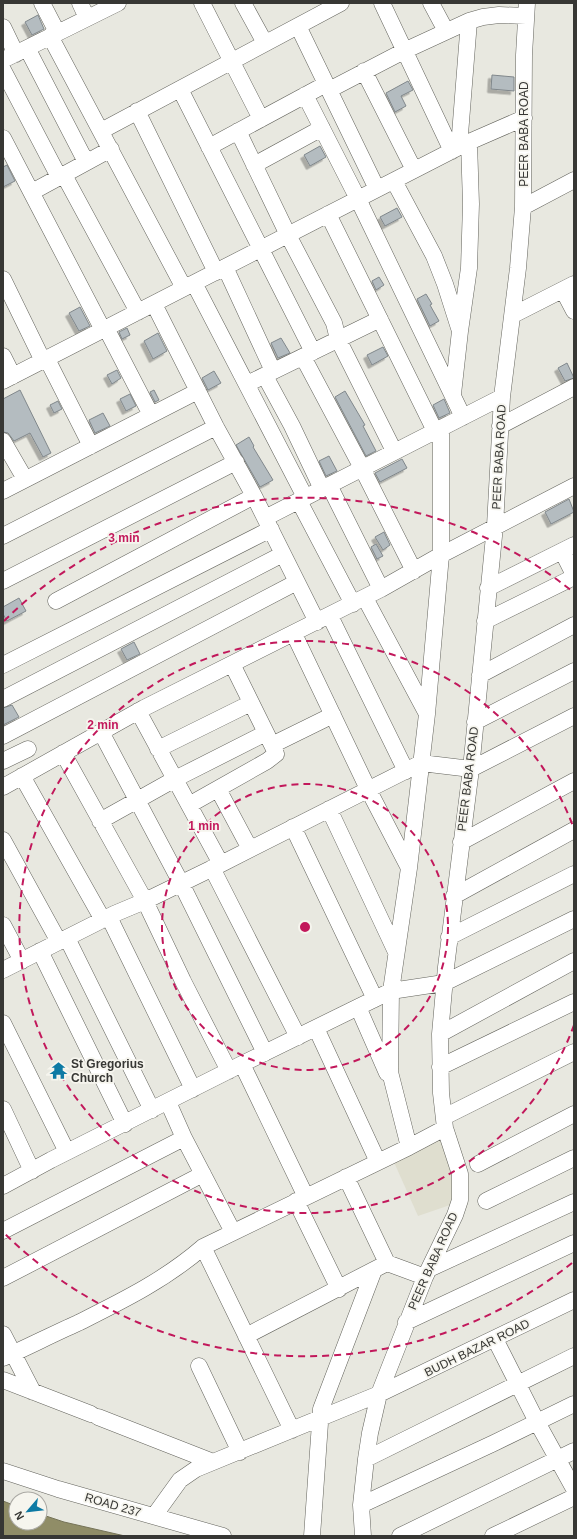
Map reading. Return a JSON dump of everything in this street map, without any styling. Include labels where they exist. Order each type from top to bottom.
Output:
[{"type":"street","points":[[42,3],[54,34],[111,149],[247,384],[302,499],[359,601],[427,714]]},
{"type":"street","points":[[80,3],[87,18]]},
{"type":"street","points":[[15,54],[118,3]]},
{"type":"street","points":[[202,3],[261,119]]},
{"type":"street","points":[[243,3],[265,43]]},
{"type":"street","points":[[101,130],[341,3]]},
{"type":"street","points":[[382,3],[404,51],[460,147]]},
{"type":"street","points":[[431,3],[446,31]]},
{"type":"street","points":[[210,147],[305,95],[364,71],[469,21],[483,17],[499,16],[526,10]]},
{"type":"street","name":"PEER BABA ROAD","points":[[363,1536],[361,1505],[366,1459],[379,1394],[406,1322],[427,1273],[455,1215],[460,1200],[460,1174],[445,1122],[441,1093],[440,1034],[454,896],[471,769],[495,526],[502,397],[513,315],[523,207],[526,10]]},
{"type":"street","points":[[453,394],[460,331],[470,268],[472,204],[460,147],[469,21]]},
{"type":"street","points":[[298,26],[377,189]]},
{"type":"street","points":[[3,27],[15,54],[86,162]]},
{"type":"street","points":[[3,70],[138,312]]},
{"type":"street","points":[[364,71],[414,170]]},
{"type":"street","points":[[180,89],[261,249],[308,354],[362,468],[414,571]]},
{"type":"street","points":[[305,95],[358,199],[464,417]]},
{"type":"street","points":[[136,111],[220,270],[292,426],[382,590]]},
{"type":"street","points":[[3,356],[8,379],[414,170],[524,118]]},
{"type":"street","points":[[254,165],[322,128]]},
{"type":"street","points":[[238,132],[288,235],[334,323],[338,339],[394,451]]},
{"type":"street","points":[[3,138],[151,415]]},
{"type":"street","points":[[32,192],[111,149]]},
{"type":"street","points":[[523,207],[574,180]]},
{"type":"street","points":[[394,181],[434,256],[445,284],[460,331]]},
{"type":"street","points":[[328,214],[380,319],[438,429],[441,555],[422,763],[409,868],[391,991],[390,1072],[409,1147]]},
{"type":"street","points":[[3,279],[91,446]]},
{"type":"street","points":[[513,315],[569,287],[574,310]]},
{"type":"street","points":[[154,304],[297,582],[324,619],[406,771]]},
{"type":"street","points":[[247,384],[380,319]]},
{"type":"street","points":[[500,426],[574,387]]},
{"type":"street","points":[[3,491],[198,391]]},
{"type":"street","points":[[3,665],[268,523],[302,499],[502,397]]},
{"type":"street","points":[[3,536],[216,427]]},
{"type":"street","points":[[3,441],[25,479]]},
{"type":"street","points":[[3,581],[236,462]]},
{"type":"street","points":[[3,787],[138,711],[382,590],[441,555],[574,486]]},
{"type":"street","points":[[56,600],[254,496]]},
{"type":"street","points":[[485,621],[574,576],[568,548],[488,588]]},
{"type":"street","points":[[3,699],[283,554]]},
{"type":"street","points":[[3,736],[297,582]]},
{"type":"street","points":[[480,675],[574,625]]},
{"type":"street","points":[[294,634],[368,789],[409,868]]},
{"type":"street","points":[[189,805],[274,757],[275,751],[232,664]]},
{"type":"street","points":[[475,722],[574,671]]},
{"type":"street","points":[[158,749],[252,703]]},
{"type":"street","points":[[138,711],[189,805],[216,866],[298,1037]]},
{"type":"street","points":[[100,821],[175,779],[269,739],[333,715]]},
{"type":"street","points":[[3,970],[422,763],[471,769],[574,716]]},
{"type":"street","points":[[101,732],[181,883],[265,1053]]},
{"type":"street","points":[[3,761],[28,749]]},
{"type":"street","points":[[63,753],[145,901],[183,981],[235,1068],[301,1199],[339,1288]]},
{"type":"street","points":[[22,776],[106,918],[193,1089]]},
{"type":"street","points":[[461,842],[574,781]]},
{"type":"street","points":[[218,789],[250,849]]},
{"type":"street","points":[[329,809],[396,952]]},
{"type":"street","points":[[293,827],[376,999]]},
{"type":"street","points":[[454,896],[574,830]]},
{"type":"street","points":[[3,840],[63,940],[152,1110]]},
{"type":"street","points":[[450,937],[574,874]]},
{"type":"street","points":[[3,1186],[193,1089],[391,991],[444,984],[574,919]]},
{"type":"street","points":[[3,925],[22,961]]},
{"type":"street","points":[[40,952],[125,1124]]},
{"type":"street","points":[[440,1034],[574,961]]},
{"type":"street","points":[[440,1067],[574,1002]]},
{"type":"street","points":[[358,1007],[393,1087]]},
{"type":"street","points":[[3,1023],[68,1152]]},
{"type":"street","points":[[316,1028],[378,1162]]},
{"type":"street","points":[[8,1356],[151,1286],[185,1262],[203,1246],[409,1147],[445,1122],[574,1052]]},
{"type":"street","points":[[168,1102],[184,1138],[233,1232]]},
{"type":"street","points":[[3,1109],[32,1171]]},
{"type":"street","points":[[478,1164],[574,1114]]},
{"type":"street","points":[[3,1232],[184,1138]]},
{"type":"street","points":[[486,1201],[574,1158]]},
{"type":"street","points":[[3,1278],[203,1174]]},
{"type":"street","points":[[312,1536],[321,1409],[381,1266],[346,1177]]},
{"type":"street","points":[[246,1336],[381,1266],[427,1273],[574,1202]]},
{"type":"street","points":[[406,1322],[574,1243]]},
{"type":"street","points":[[203,1246],[292,1430]]},
{"type":"street","name":"BUDH BAZAR ROAD","points":[[154,1516],[180,1480],[185,1475],[196,1469],[379,1394],[494,1340],[574,1300]]},
{"type":"street","points":[[3,1334],[8,1356],[33,1392]]},
{"type":"street","points":[[494,1340],[574,1489]]},
{"type":"street","points":[[366,1459],[574,1356]]},
{"type":"street","points":[[199,1366],[240,1452]]},
{"type":"street","points":[[3,1380],[213,1462]]},
{"type":"street","points":[[361,1505],[574,1404]]},
{"type":"street","points":[[400,1536],[574,1451]]},
{"type":"street","name":"ROAD 237","points":[[3,1471],[58,1489],[223,1536]]},
{"type":"street","points":[[493,1536],[574,1497]]},
{"type":"shaded area","points":[[446,1134],[456,1203],[418,1216],[393,1160]]},
{"type":"shaded area","points":[[3,1501],[8,1503],[8,1531],[48,1531],[48,1517],[64,1522],[125,1536],[3,1536]]},
{"type":"building","points":[[38,15],[44,29],[32,35],[25,22]]},
{"type":"building","points":[[492,75],[514,77],[514,91],[491,89]]},
{"type":"building","points":[[408,81],[413,90],[401,96],[406,106],[395,112],[386,93]]},
{"type":"building","points":[[320,146],[326,157],[310,166],[304,155]]},
{"type":"building","points":[[7,165],[15,181],[3,187],[3,167]]},
{"type":"building","points":[[397,208],[402,217],[385,226],[380,217]]},
{"type":"building","points":[[379,277],[384,285],[376,290],[372,281]]},
{"type":"building","points":[[426,294],[439,321],[430,326],[417,299]]},
{"type":"building","points":[[80,307],[90,326],[79,331],[69,313]]},
{"type":"building","points":[[127,328],[130,335],[122,339],[119,332]]},
{"type":"building","points":[[158,333],[167,351],[153,359],[144,341]]},
{"type":"building","points":[[281,338],[290,353],[278,358],[271,343]]},
{"type":"building","points":[[383,347],[388,356],[372,365],[367,355]]},
{"type":"building","points":[[567,363],[574,378],[565,381],[558,368]]},
{"type":"building","points":[[117,370],[121,378],[112,384],[107,375]]},
{"type":"building","points":[[214,371],[221,383],[208,390],[202,378]]},
{"type":"building","points":[[20,390],[51,453],[43,457],[30,433],[14,441],[8,433],[3,432],[3,399]]},
{"type":"building","points":[[154,390],[159,400],[155,402],[150,392]]},
{"type":"building","points":[[345,391],[365,425],[363,426],[376,451],[366,456],[335,397]]},
{"type":"building","points":[[130,394],[136,406],[126,411],[120,399]]},
{"type":"building","points":[[444,399],[450,413],[439,418],[433,405]]},
{"type":"building","points":[[58,401],[62,409],[54,413],[50,405]]},
{"type":"building","points":[[103,413],[110,426],[95,433],[89,420]]},
{"type":"building","points":[[249,437],[254,446],[253,447],[273,480],[260,487],[236,445]]},
{"type":"building","points":[[329,456],[337,471],[326,476],[319,461]]},
{"type":"building","points":[[402,459],[407,468],[380,482],[375,473]]},
{"type":"building","points":[[569,499],[574,512],[551,524],[545,512]]},
{"type":"building","points":[[384,532],[390,545],[383,550],[375,537]]},
{"type":"building","points":[[376,544],[383,556],[377,559],[371,547]]},
{"type":"building","points":[[19,598],[26,611],[7,621],[3,614],[3,607]]},
{"type":"building","points":[[134,642],[140,654],[127,660],[121,649]]},
{"type":"building","points":[[12,705],[19,717],[3,725],[3,708]]},
{"type":"place","name":"St Gregorius Church","points":[[58,1071]]}]
